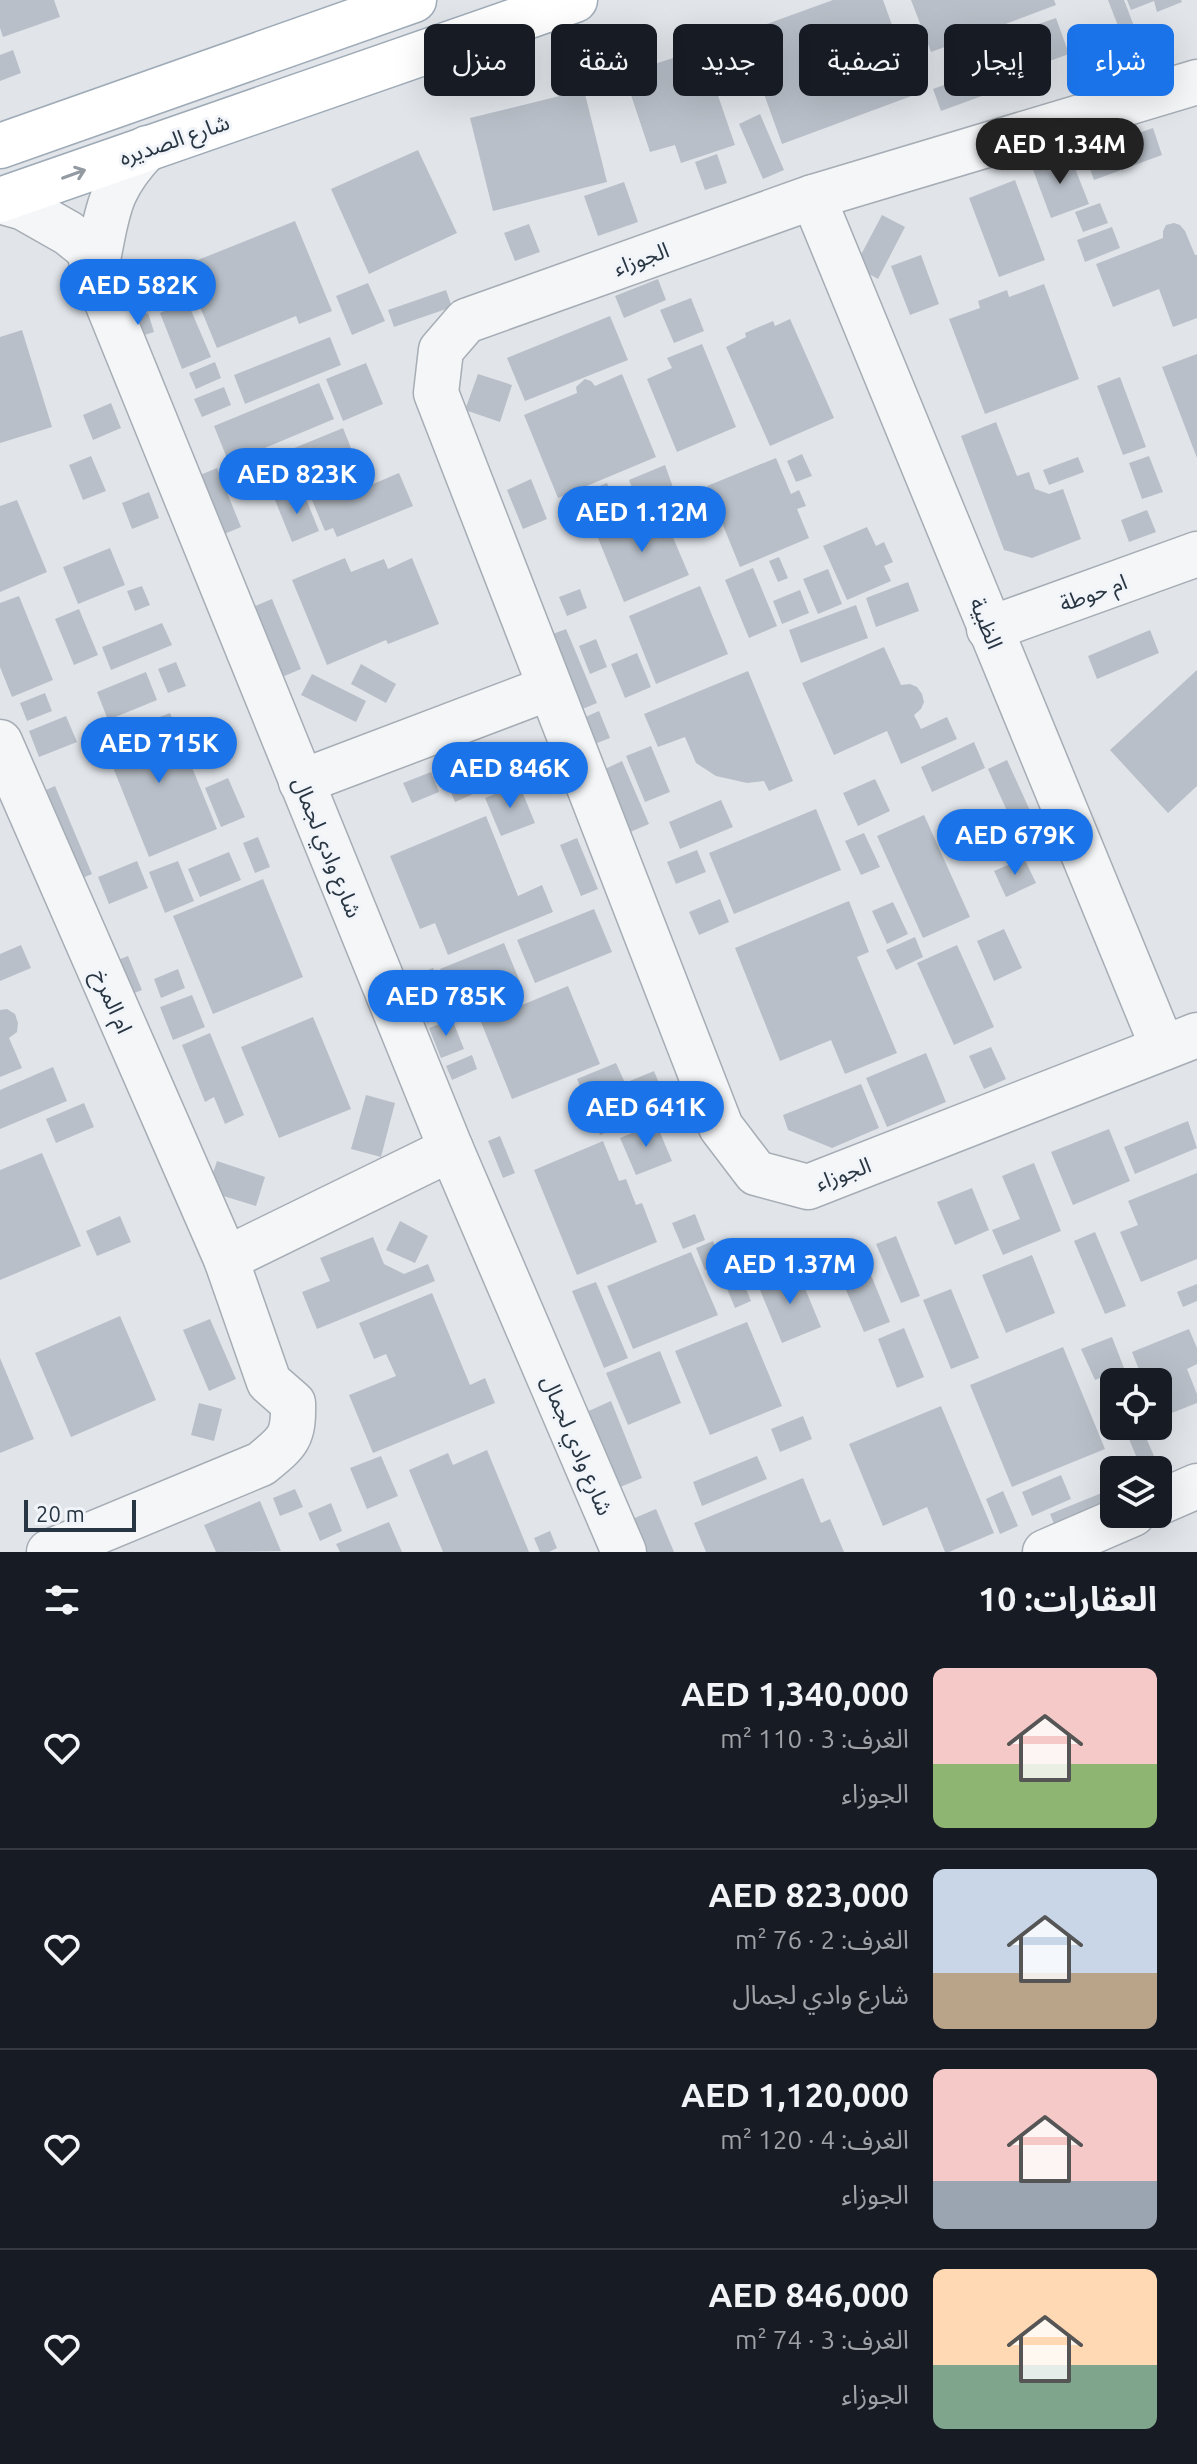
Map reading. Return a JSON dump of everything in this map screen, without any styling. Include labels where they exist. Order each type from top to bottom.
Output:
[{"type":"main road","points":[[0,146],[414,0]]},
{"type":"main road","name":"شارع الصديره","points":[[0,200],[575,0]]},
{"type":"street","name":"الجوزاء","points":[[1180,1042],[808,1187],[756,1173],[721,1127],[436,393],[441,350],[466,321],[813,197],[1197,82]]},
{"type":"street","points":[[95,273],[106,214],[115,189],[129,167],[147,148]]},
{"type":"street","name":"الظبية","points":[[813,197],[989,629],[1180,1042]]},
{"type":"street","name":"شارع وادي لجمال","points":[[0,200],[24,208],[68,233],[88,249],[95,273],[451,1149],[624,1552]]},
{"type":"street","name":"ام حوطة","points":[[989,629],[1197,554]]},
{"type":"street","points":[[301,782],[549,688]]},
{"type":"street","name":"ام المرخ","points":[[0,742],[226,1259],[269,1382],[293,1403],[294,1428],[280,1448],[261,1464],[49,1552]]},
{"type":"street","points":[[226,1259],[451,1149]]},
{"type":"street","points":[[1172,1497],[1197,1486]]},
{"type":"street","points":[[1045,1552],[1101,1528]]},
{"type":"building","points":[[0,0],[54,0],[60,17],[3,37]]},
{"type":"building","points":[[833,0],[883,0],[892,24],[799,24],[799,96],[912,96],[782,144],[765,96],[783,96],[783,24],[767,24]]},
{"type":"building","points":[[911,0],[1054,0],[1056,5],[1006,24],[944,24],[944,47],[931,52],[928,24],[920,24]]},
{"type":"building","points":[[1108,0],[1124,0],[1133,24],[1117,24]]},
{"type":"building","points":[[1127,0],[1182,2],[1157,12],[1154,1],[1131,10]]},
{"type":"building","points":[[1056,18],[1067,55],[1051,60],[1051,24],[1039,24]]},
{"type":"building","points":[[13,50],[21,73],[0,81],[0,55]]},
{"type":"building","points":[[673,58],[673,96],[718,96],[735,145],[681,163],[675,145],[650,152],[631,96],[657,96],[657,63]]},
{"type":"building","points":[[944,85],[944,96],[982,96],[941,111],[933,89]]},
{"type":"building","points":[[560,96],[586,96],[607,182],[493,211],[470,118]]},
{"type":"building","points":[[760,114],[784,170],[763,179],[739,124]]},
{"type":"building","points":[[1153,128],[1162,155],[1094,180],[1084,152]]},
{"type":"building","points":[[418,150],[457,233],[369,274],[331,189]]},
{"type":"building","points":[[1069,153],[1089,204],[1051,218],[1032,167]]},
{"type":"building","points":[[717,154],[727,183],[705,190],[695,162]]},
{"type":"building","points":[[1015,180],[1045,260],[999,277],[969,198]]},
{"type":"building","points":[[624,182],[638,222],[598,236],[584,196]]},
{"type":"building","points":[[1100,203],[1108,223],[1083,232],[1075,212]]},
{"type":"building","points":[[882,215],[905,227],[878,279],[855,266]]},
{"type":"building","points":[[295,221],[332,311],[299,324],[296,316],[217,348],[183,266]]},
{"type":"building","points":[[1174,223],[1185,231],[1197,255],[1197,318],[1173,327],[1159,289],[1113,307],[1096,264],[1163,238],[1166,225]]},
{"type":"building","points":[[529,224],[540,252],[515,261],[504,233]]},
{"type":"building","points":[[1112,227],[1120,248],[1085,262],[1077,240]]},
{"type":"building","points":[[921,255],[939,304],[910,315],[891,266]]},
{"type":"building","points":[[170,264],[182,290],[163,298],[151,274]]},
{"type":"building","points":[[658,279],[666,300],[624,318],[615,296]]},
{"type":"building","points":[[368,283],[385,321],[352,335],[336,296]]},
{"type":"building","points":[[1044,284],[1079,379],[985,414],[949,319],[980,308],[978,301],[1007,290],[1009,297]]},
{"type":"building","points":[[446,290],[452,307],[394,327],[388,310]]},
{"type":"building","points":[[691,298],[704,331],[674,343],[660,310]]},
{"type":"building","points":[[187,301],[211,357],[182,369],[160,313]]},
{"type":"building","points":[[148,313],[154,332],[129,340],[122,322]]},
{"type":"building","points":[[610,316],[628,360],[525,401],[507,358]]},
{"type":"building","points":[[790,319],[834,418],[770,446],[726,347],[746,337],[745,333],[773,321],[775,326]]},
{"type":"building","points":[[22,330],[52,427],[0,443],[0,337]]},
{"type":"building","points":[[330,337],[341,365],[245,404],[234,375]]},
{"type":"building","points":[[702,344],[736,427],[677,452],[647,379],[672,368],[667,358]]},
{"type":"building","points":[[1197,354],[1197,458],[1162,367]]},
{"type":"building","points":[[215,362],[221,378],[196,389],[189,373]]},
{"type":"building","points":[[366,363],[383,404],[343,421],[326,379]]},
{"type":"building","points":[[478,374],[512,385],[500,422],[465,410]]},
{"type":"building","points":[[622,374],[656,457],[558,498],[524,415],[577,393],[576,387],[585,379],[595,386]]},
{"type":"building","points":[[1120,377],[1146,447],[1123,455],[1097,386]]},
{"type":"building","points":[[319,383],[334,419],[229,463],[214,426]]},
{"type":"building","points":[[224,387],[231,405],[202,417],[194,399]]},
{"type":"building","points":[[111,403],[121,428],[93,440],[83,415]]},
{"type":"building","points":[[996,422],[1017,476],[1029,472],[1035,489],[1049,494],[1063,489],[1081,539],[1032,558],[1004,550],[961,436]]},
{"type":"building","points":[[343,428],[353,453],[280,483],[270,458]]},
{"type":"building","points":[[802,454],[812,476],[796,482],[787,461]]},
{"type":"building","points":[[91,456],[106,491],[83,500],[69,465]]},
{"type":"building","points":[[1149,456],[1163,492],[1142,499],[1129,463]]},
{"type":"building","points":[[1078,457],[1084,472],[1049,485],[1043,470]]},
{"type":"building","points":[[776,458],[791,494],[799,490],[806,506],[797,509],[809,538],[740,567],[707,486]]},
{"type":"building","points":[[665,465],[674,490],[639,504],[629,480]]},
{"type":"building","points":[[217,468],[241,527],[217,537],[193,478]]},
{"type":"building","points":[[350,468],[359,490],[399,473],[413,506],[337,537],[333,528],[325,531],[306,486]]},
{"type":"building","points":[[531,479],[547,519],[523,529],[507,490]]},
{"type":"building","points":[[607,483],[620,515],[573,535],[559,503]]},
{"type":"building","points":[[302,489],[319,531],[292,542],[275,500]]},
{"type":"building","points":[[149,492],[159,518],[132,529],[122,503]]},
{"type":"building","points":[[17,500],[47,572],[0,592],[0,506]]},
{"type":"building","points":[[660,507],[689,575],[624,602],[596,533]]},
{"type":"building","points":[[1147,510],[1156,532],[1129,542],[1121,520]]},
{"type":"building","points":[[867,527],[876,546],[884,542],[893,562],[884,566],[891,581],[847,600],[823,546]]},
{"type":"building","points":[[110,548],[125,585],[78,604],[63,567]]},
{"type":"building","points":[[779,557],[788,578],[778,582],[769,561]]},
{"type":"building","points":[[345,558],[351,572],[384,559],[388,569],[412,558],[439,624],[388,644],[386,640],[327,665],[292,580]]},
{"type":"building","points":[[753,568],[777,626],[749,638],[725,580]]},
{"type":"building","points":[[828,569],[842,604],[818,614],[803,579]]},
{"type":"building","points":[[908,582],[919,611],[876,627],[866,598]]},
{"type":"building","points":[[142,586],[150,605],[135,611],[127,591]]},
{"type":"building","points":[[700,586],[728,654],[656,684],[629,616]]},
{"type":"building","points":[[580,589],[587,608],[567,616],[559,597]]},
{"type":"building","points":[[800,590],[809,613],[782,624],[773,601]]},
{"type":"building","points":[[19,596],[53,680],[12,697],[0,667],[0,603]]},
{"type":"building","points":[[272,599],[301,669],[275,680],[246,610]]},
{"type":"building","points":[[856,605],[868,638],[801,663],[789,630]]},
{"type":"building","points":[[79,609],[98,655],[74,665],[55,619]]},
{"type":"building","points":[[162,623],[172,645],[111,670],[102,647]]},
{"type":"building","points":[[566,629],[597,703],[575,712],[545,637]]},
{"type":"building","points":[[1150,630],[1159,653],[1097,679],[1088,656]]},
{"type":"building","points":[[596,639],[607,667],[590,674],[579,646]]},
{"type":"building","points":[[884,647],[901,685],[917,687],[922,694],[924,702],[914,715],[921,729],[947,717],[957,739],[901,764],[887,731],[834,755],[802,683]]},
{"type":"building","points":[[637,653],[651,687],[625,698],[611,664]]},
{"type":"building","points":[[176,662],[186,686],[168,693],[158,669]]},
{"type":"building","points":[[361,664],[396,684],[386,703],[351,684]]},
{"type":"building","points":[[1197,670],[1197,786],[1168,813],[1110,750]]},
{"type":"building","points":[[748,671],[793,781],[769,791],[764,781],[747,783],[716,776],[696,763],[685,737],[658,747],[644,714]]},
{"type":"building","points":[[146,672],[157,700],[108,720],[97,692]]},
{"type":"building","points":[[312,674],[366,701],[356,722],[301,695]]},
{"type":"building","points":[[45,693],[52,711],[27,721],[20,703]]},
{"type":"building","points":[[599,711],[610,738],[592,745],[581,719]]},
{"type":"building","points":[[170,713],[217,829],[149,857],[102,740]]},
{"type":"building","points":[[66,716],[77,742],[39,757],[29,731]]},
{"type":"building","points":[[974,742],[985,768],[932,792],[921,767]]},
{"type":"building","points":[[651,746],[670,792],[645,802],[626,756]]},
{"type":"building","points":[[1007,760],[1042,837],[1023,846],[988,769]]},
{"type":"building","points":[[478,761],[489,787],[455,802],[444,775]]},
{"type":"building","points":[[622,761],[649,824],[628,833],[603,770]]},
{"type":"building","points":[[431,772],[439,792],[412,803],[403,783]]},
{"type":"building","points":[[228,778],[245,817],[221,827],[205,788]]},
{"type":"building","points":[[875,779],[890,811],[858,826],[843,793]]},
{"type":"building","points":[[519,784],[535,823],[501,836],[485,798]]},
{"type":"building","points":[[55,786],[92,874],[68,884],[32,796]]},
{"type":"building","points":[[721,800],[733,827],[680,849],[669,822]]},
{"type":"building","points":[[816,809],[841,870],[734,914],[709,853]]},
{"type":"building","points":[[924,815],[970,917],[923,938],[877,836]]},
{"type":"building","points":[[486,816],[518,896],[542,885],[553,912],[448,955],[435,923],[420,929],[390,856]]},
{"type":"building","points":[[864,833],[880,867],[861,875],[845,841]]},
{"type":"building","points":[[258,837],[270,867],[255,873],[243,843]]},
{"type":"building","points":[[577,838],[598,889],[581,896],[560,845]]},
{"type":"building","points":[[697,850],[706,872],[676,884],[667,862]]},
{"type":"building","points":[[229,852],[241,880],[200,897],[188,869]]},
{"type":"building","points":[[1024,858],[1036,883],[1006,897],[994,871]]},
{"type":"building","points":[[137,861],[148,888],[109,904],[98,877]]},
{"type":"building","points":[[178,861],[194,901],[165,913],[149,872]]},
{"type":"building","points":[[263,879],[303,977],[213,1014],[173,916]]},
{"type":"building","points":[[720,899],[729,922],[699,935],[689,912]]},
{"type":"building","points":[[849,901],[869,952],[857,957],[897,1053],[845,1074],[831,1040],[780,1061],[735,948]]},
{"type":"building","points":[[893,902],[908,934],[887,944],[872,911]]},
{"type":"building","points":[[594,909],[612,952],[535,983],[517,940]]},
{"type":"building","points":[[1004,929],[1022,968],[994,981],[977,941]]},
{"type":"building","points":[[915,937],[923,957],[896,970],[886,950]]},
{"type":"building","points":[[504,943],[520,982],[456,1008],[440,969]]},
{"type":"building","points":[[21,945],[31,968],[0,981],[0,954]]},
{"type":"building","points":[[957,945],[994,1027],[954,1045],[917,963]]},
{"type":"building","points":[[128,956],[142,990],[119,999],[105,965]]},
{"type":"building","points":[[433,968],[451,1012],[427,1023],[409,978]]},
{"type":"building","points":[[178,969],[185,988],[161,998],[154,979]]},
{"type":"building","points":[[568,986],[600,1064],[512,1099],[481,1022]]},
{"type":"building","points":[[192,995],[205,1027],[173,1040],[160,1007]]},
{"type":"building","points":[[7,1009],[15,1014],[18,1023],[17,1032],[9,1038],[22,1068],[0,1077],[0,1010]]},
{"type":"building","points":[[313,1017],[351,1109],[279,1138],[241,1047]]},
{"type":"building","points":[[452,1019],[464,1049],[441,1058],[429,1028]]},
{"type":"building","points":[[210,1033],[244,1115],[225,1124],[214,1097],[205,1102],[182,1045]]},
{"type":"building","points":[[991,1047],[1006,1079],[984,1089],[969,1056]]},
{"type":"building","points":[[926,1053],[946,1102],[887,1127],[866,1078]]},
{"type":"building","points":[[472,1055],[477,1069],[452,1080],[446,1066]]},
{"type":"building","points":[[616,1063],[625,1083],[654,1071],[669,1107],[600,1135],[577,1079]]},
{"type":"building","points":[[53,1067],[67,1101],[0,1129],[0,1090]]},
{"type":"building","points":[[861,1084],[879,1128],[832,1148],[788,1130],[783,1115]]},
{"type":"building","points":[[366,1095],[395,1103],[381,1157],[351,1149]]},
{"type":"building","points":[[84,1103],[94,1127],[56,1143],[46,1119]]},
{"type":"building","points":[[1188,1121],[1197,1148],[1135,1174],[1124,1147]]},
{"type":"building","points":[[656,1123],[672,1161],[636,1175],[620,1138]]},
{"type":"building","points":[[1109,1129],[1130,1181],[1073,1205],[1051,1152]]},
{"type":"building","points":[[500,1136],[515,1173],[503,1178],[488,1141]]},
{"type":"building","points":[[603,1141],[619,1181],[626,1179],[636,1205],[642,1203],[657,1242],[577,1275],[534,1170]]},
{"type":"building","points":[[42,1153],[81,1246],[0,1280],[0,1170]]},
{"type":"building","points":[[217,1161],[265,1177],[256,1206],[207,1191]]},
{"type":"building","points":[[1034,1163],[1061,1231],[1003,1255],[992,1230],[1020,1219],[1002,1176]]},
{"type":"building","points":[[1197,1173],[1197,1259],[1141,1282],[1120,1232],[1138,1225],[1128,1201]]},
{"type":"building","points":[[972,1188],[989,1230],[955,1245],[937,1202]]},
{"type":"building","points":[[695,1214],[705,1240],[683,1249],[672,1223]]},
{"type":"building","points":[[120,1216],[131,1242],[97,1256],[86,1231]]},
{"type":"building","points":[[400,1221],[428,1236],[415,1263],[386,1250]]},
{"type":"building","points":[[1095,1232],[1126,1306],[1105,1314],[1074,1241]]},
{"type":"building","points":[[896,1236],[920,1296],[901,1303],[876,1244]]},
{"type":"building","points":[[373,1237],[384,1264],[404,1274],[428,1264],[435,1281],[317,1329],[302,1292],[330,1281],[320,1258]]},
{"type":"building","points":[[713,1241],[722,1264],[705,1270],[696,1248]]},
{"type":"building","points":[[783,1246],[791,1263],[767,1272],[760,1255]]},
{"type":"building","points":[[691,1252],[718,1315],[633,1349],[607,1286]]},
{"type":"building","points":[[1032,1255],[1055,1313],[1006,1333],[982,1275]]},
{"type":"building","points":[[735,1262],[751,1301],[735,1308],[719,1269]]},
{"type":"building","points":[[867,1265],[890,1322],[864,1332],[840,1276]]},
{"type":"building","points":[[797,1269],[821,1327],[782,1343],[758,1285]]},
{"type":"building","points":[[596,1282],[628,1358],[604,1368],[572,1291]]},
{"type":"building","points":[[1197,1284],[1197,1301],[1183,1307],[1177,1292]]},
{"type":"building","points":[[951,1289],[979,1358],[951,1369],[923,1300]]},
{"type":"building","points":[[432,1293],[470,1385],[485,1378],[495,1403],[373,1453],[349,1395],[396,1376],[386,1354],[374,1359],[359,1323]]},
{"type":"building","points":[[120,1316],[156,1400],[71,1437],[35,1353]]},
{"type":"building","points":[[210,1319],[236,1379],[209,1391],[183,1330]]},
{"type":"building","points":[[747,1322],[782,1406],[710,1435],[675,1351]]},
{"type":"building","points":[[904,1328],[924,1377],[897,1388],[878,1339]]},
{"type":"building","points":[[1189,1329],[1197,1348],[1197,1364],[1187,1369],[1197,1394],[1197,1403],[1172,1413],[1172,1368],[1138,1368],[1132,1352]]},
{"type":"building","points":[[1112,1337],[1124,1368],[1100,1368],[1100,1378],[1095,1380],[1081,1349]]},
{"type":"building","points":[[1063,1347],[1105,1449],[1012,1487],[970,1385]]},
{"type":"building","points":[[660,1351],[681,1403],[628,1425],[606,1373]]},
{"type":"building","points":[[0,1358],[34,1439],[0,1453]]},
{"type":"building","points":[[611,1401],[642,1478],[613,1490],[582,1414]]},
{"type":"building","points":[[199,1403],[222,1409],[214,1441],[191,1435]]},
{"type":"building","points":[[941,1406],[994,1533],[949,1552],[945,1552],[927,1507],[883,1526],[849,1444]]},
{"type":"building","points":[[803,1416],[812,1439],[780,1452],[771,1429]]},
{"type":"building","points":[[1129,1440],[1147,1440],[1154,1456],[1136,1456]]},
{"type":"building","points":[[487,1450],[529,1552],[443,1552],[409,1470],[448,1453],[453,1465]]},
{"type":"building","points":[[381,1456],[398,1496],[367,1509],[350,1468]]},
{"type":"building","points":[[757,1456],[767,1479],[702,1506],[693,1482]]},
{"type":"building","points":[[1061,1475],[1071,1499],[1032,1516],[1022,1492]]},
{"type":"building","points":[[803,1478],[821,1523],[830,1519],[844,1552],[706,1552],[694,1523]]},
{"type":"building","points":[[295,1489],[303,1507],[280,1516],[273,1498]]},
{"type":"building","points":[[1003,1491],[1018,1526],[1000,1534],[986,1499]]},
{"type":"building","points":[[1100,1494],[1100,1519],[1059,1536],[1050,1514]]},
{"type":"building","points":[[260,1501],[281,1551],[216,1552],[204,1525]]},
{"type":"building","points":[[331,1503],[342,1531],[320,1541],[308,1513]]},
{"type":"building","points":[[656,1509],[674,1552],[643,1552],[630,1520]]},
{"type":"building","points":[[389,1522],[402,1552],[340,1552],[336,1544]]},
{"type":"building","points":[[550,1531],[557,1548],[540,1552],[534,1538]]}]
